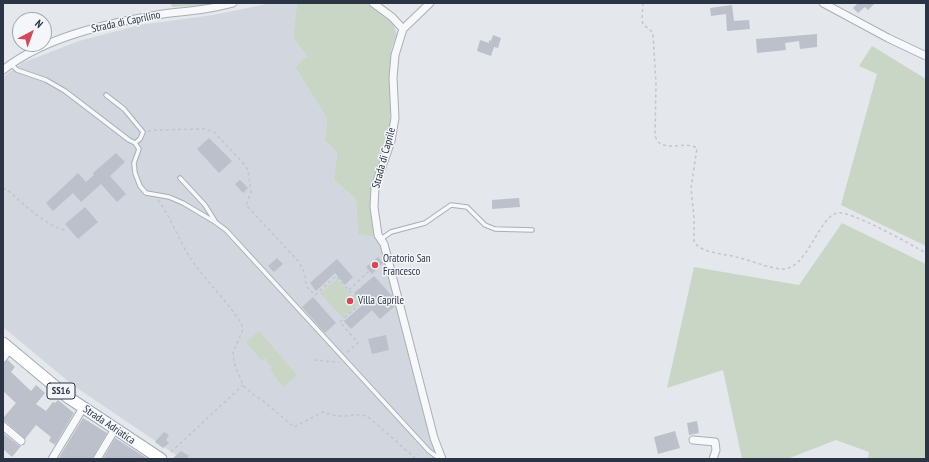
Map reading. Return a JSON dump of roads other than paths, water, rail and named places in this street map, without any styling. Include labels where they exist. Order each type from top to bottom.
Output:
[{"type":"main road","name":"Strada Adriatica","points":[[6,346],[83,408],[160,459]]},
{"type":"street","name":"Strada di Caprilino","points":[[3,70],[19,58],[52,42],[100,26],[163,14],[214,8],[233,3]]},
{"type":"street","points":[[373,3],[392,17],[403,29]]},
{"type":"street","name":"Strada di Caprile","points":[[430,3],[403,29],[395,55],[393,78],[395,118],[391,141],[375,187],[374,208],[378,234],[384,244],[434,438],[441,459]]},
{"type":"street","points":[[823,3],[888,38],[926,56]]},
{"type":"street","points":[[3,358],[6,346]]},
{"type":"street","points":[[52,459],[83,408]]},
{"type":"street","points":[[3,426],[21,441]]},
{"type":"street","points":[[97,459],[115,429]]},
{"type":"street","points":[[692,440],[714,442],[716,450],[713,459]]},
{"type":"lane","points":[[11,64],[17,70],[46,80],[65,91],[135,143],[139,150],[134,163],[134,173],[140,186],[146,193],[169,197],[183,203],[226,230],[430,451],[441,459]]},
{"type":"lane","points":[[106,95],[124,109],[143,132],[140,139],[135,143]]},
{"type":"lane","points":[[180,178],[205,205],[215,222]]},
{"type":"lane","points":[[381,239],[391,232],[425,223],[451,205],[467,207],[485,225],[495,229],[532,230]]},
{"type":"place","name":"Oratorio San Francesco","points":[[375,265]]},
{"type":"place","name":"Villa Caprile","points":[[350,301]]}]
